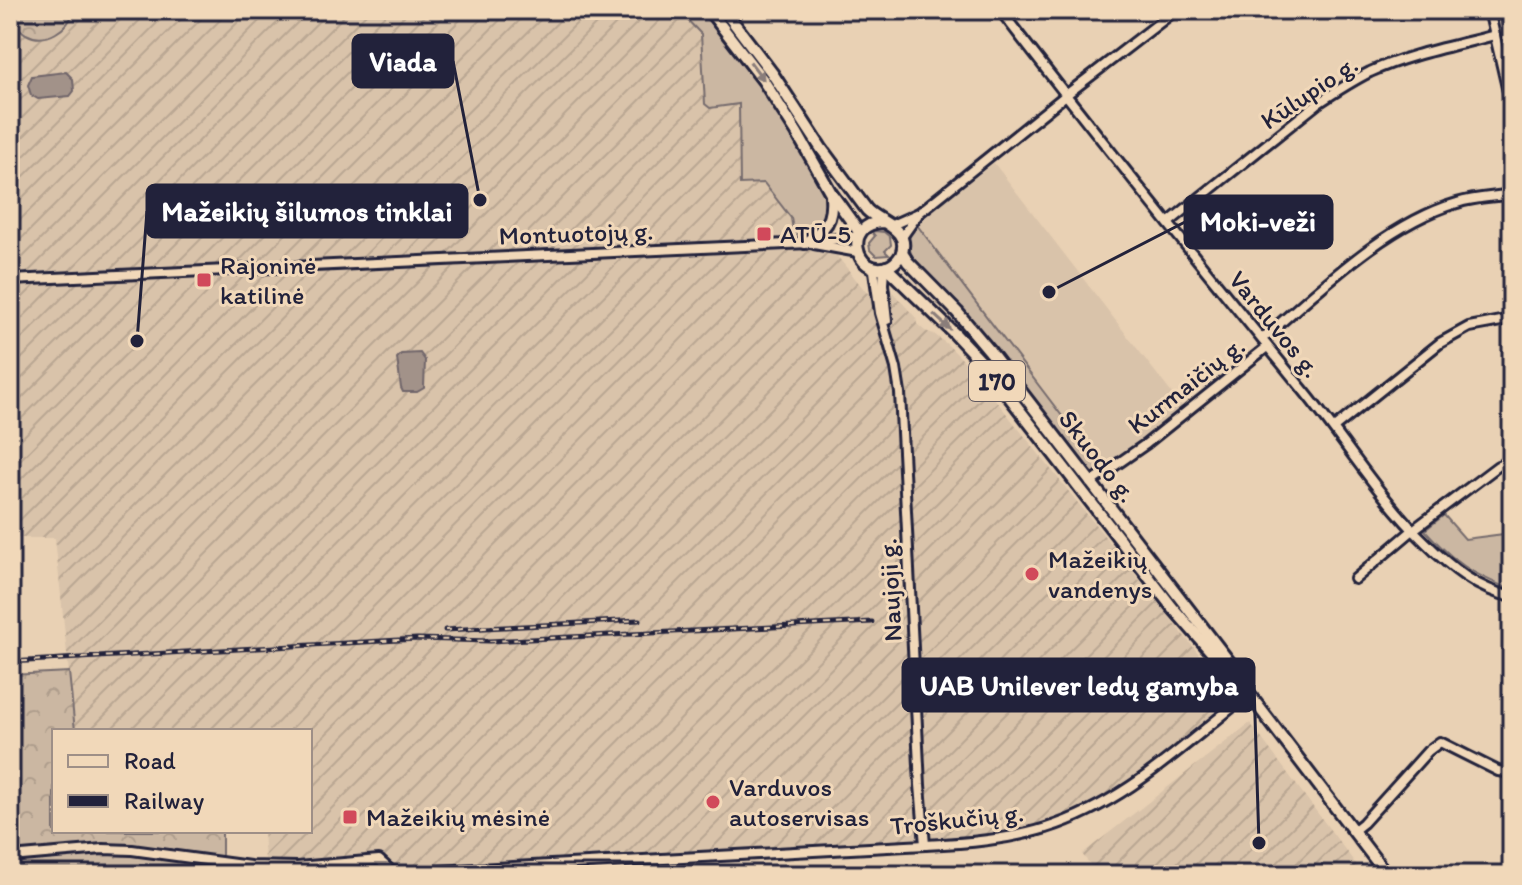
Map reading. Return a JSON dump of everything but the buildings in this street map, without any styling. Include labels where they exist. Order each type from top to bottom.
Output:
[{"type":"main road","points":[[709,10],[763,80],[859,234],[858,252],[863,261],[872,266],[885,267],[897,260],[902,253],[902,237],[867,210],[852,191],[772,73],[724,10]]},
{"type":"main road","points":[[807,243],[821,232],[829,220],[831,193]]},
{"type":"main road","points":[[859,234],[868,225],[887,224]]},
{"type":"main road","name":"Skuodo g.","points":[[902,253],[976,333],[1230,663],[1249,694]]},
{"type":"main road","name":"Skuodo g.","points":[[885,267],[973,352],[1172,607],[1249,694],[1387,875]]},
{"type":"street","name":"Varduvos g.","points":[[1000,10],[1334,428],[1387,501],[1445,561],[1489,591],[1512,597]]},
{"type":"street","points":[[902,237],[919,213],[1176,10]]},
{"type":"street","points":[[1489,10],[1511,105]]},
{"type":"street","name":"Kūlupio g.","points":[[1168,223],[1341,87],[1373,71],[1408,59],[1495,35]]},
{"type":"street","name":"Kurmaičių g.","points":[[1090,483],[1146,444],[1363,254],[1396,231],[1425,215],[1459,202],[1512,194]]},
{"type":"street","points":[[887,224],[919,213]]},
{"type":"street","name":"Montuotojų g.","points":[[10,280],[807,243],[859,234]]},
{"type":"street","name":"Montuotojų g.","points":[[807,243],[858,252]]},
{"type":"street","name":"Naujoji g.","points":[[872,266],[900,393],[925,845]]},
{"type":"street","name":"Naujoji g.","points":[[885,267],[883,284],[887,333]]},
{"type":"street","points":[[1334,428],[1440,343],[1469,327],[1512,319]]},
{"type":"street","points":[[1355,579],[1413,530],[1498,466],[1512,461]]},
{"type":"street","name":"Troškučių g.","points":[[10,857],[103,849],[250,866],[297,867],[379,860],[391,871],[401,873],[963,843],[1020,835],[1092,809],[1152,772],[1249,694]]},
{"type":"street","points":[[1353,831],[1440,742],[1498,771],[1512,773]]},
{"type":"shaded area","points":[[10,10],[542,10],[543,14],[578,10],[678,10],[701,34],[705,104],[710,108],[739,104],[740,184],[764,183],[791,218],[793,230],[816,230],[867,293],[888,287],[916,318],[917,324],[948,345],[966,363],[1238,703],[1152,772],[1069,820],[995,839],[399,875],[266,875],[263,833],[312,833],[312,729],[75,729],[55,538],[10,538]]},
{"type":"shaded area","points":[[66,72],[73,79],[74,91],[70,96],[38,99],[31,95],[28,85],[32,76]]},
{"type":"shaded area","points":[[994,163],[1183,408],[1103,470],[917,225]]},
{"type":"shaded area","points":[[420,353],[425,360],[424,388],[417,392],[403,392],[397,358],[401,354]]},
{"type":"shaded area","points":[[1250,723],[1364,875],[1098,875],[1082,854]]},
{"type":"green space","points":[[10,10],[74,10],[62,29],[41,38],[26,34],[10,22]]},
{"type":"green space","points":[[678,10],[703,10],[765,91],[827,201],[826,215],[816,228],[798,235],[793,230],[791,218],[764,183],[740,184],[739,104],[710,108],[705,104],[701,34]]},
{"type":"green space","points":[[1498,10],[1512,10],[1512,69]]},
{"type":"green space","points":[[917,225],[1103,470],[1094,474],[1086,469],[974,323],[912,256],[909,239]]},
{"type":"green space","points":[[875,231],[884,232],[890,237],[891,245],[885,251],[889,255],[876,256],[870,250],[869,243]]},
{"type":"green space","points":[[1444,515],[1465,539],[1512,533],[1512,590],[1464,566],[1425,530]]},
{"type":"green space","points":[[69,672],[75,729],[52,729],[52,833],[222,833],[222,857],[209,856],[205,875],[10,875],[10,675]]},
{"type":"railway","points":[[445,630],[639,620]]},
{"type":"railway","points":[[10,662],[417,639],[490,641],[872,622]]},
{"type":"place","name":"Viada","points":[[480,200]]},
{"type":"place","name":"ATŪ-5","points":[[764,234]]},
{"type":"place","name":"Rajoninė katilinė","points":[[204,280]]},
{"type":"place","name":"Moki-veži","points":[[1049,292]]},
{"type":"place","name":"Mažeikių šilumos tinklai","points":[[137,341]]},
{"type":"place","name":"Mažeikių vandenys","points":[[1032,574]]},
{"type":"place","name":"Varduvos autoservisas","points":[[713,802]]},
{"type":"place","name":"Mažeikių mėsinė","points":[[350,817]]},
{"type":"place","name":"UAB Unilever ledų gamyba","points":[[1259,843]]}]
